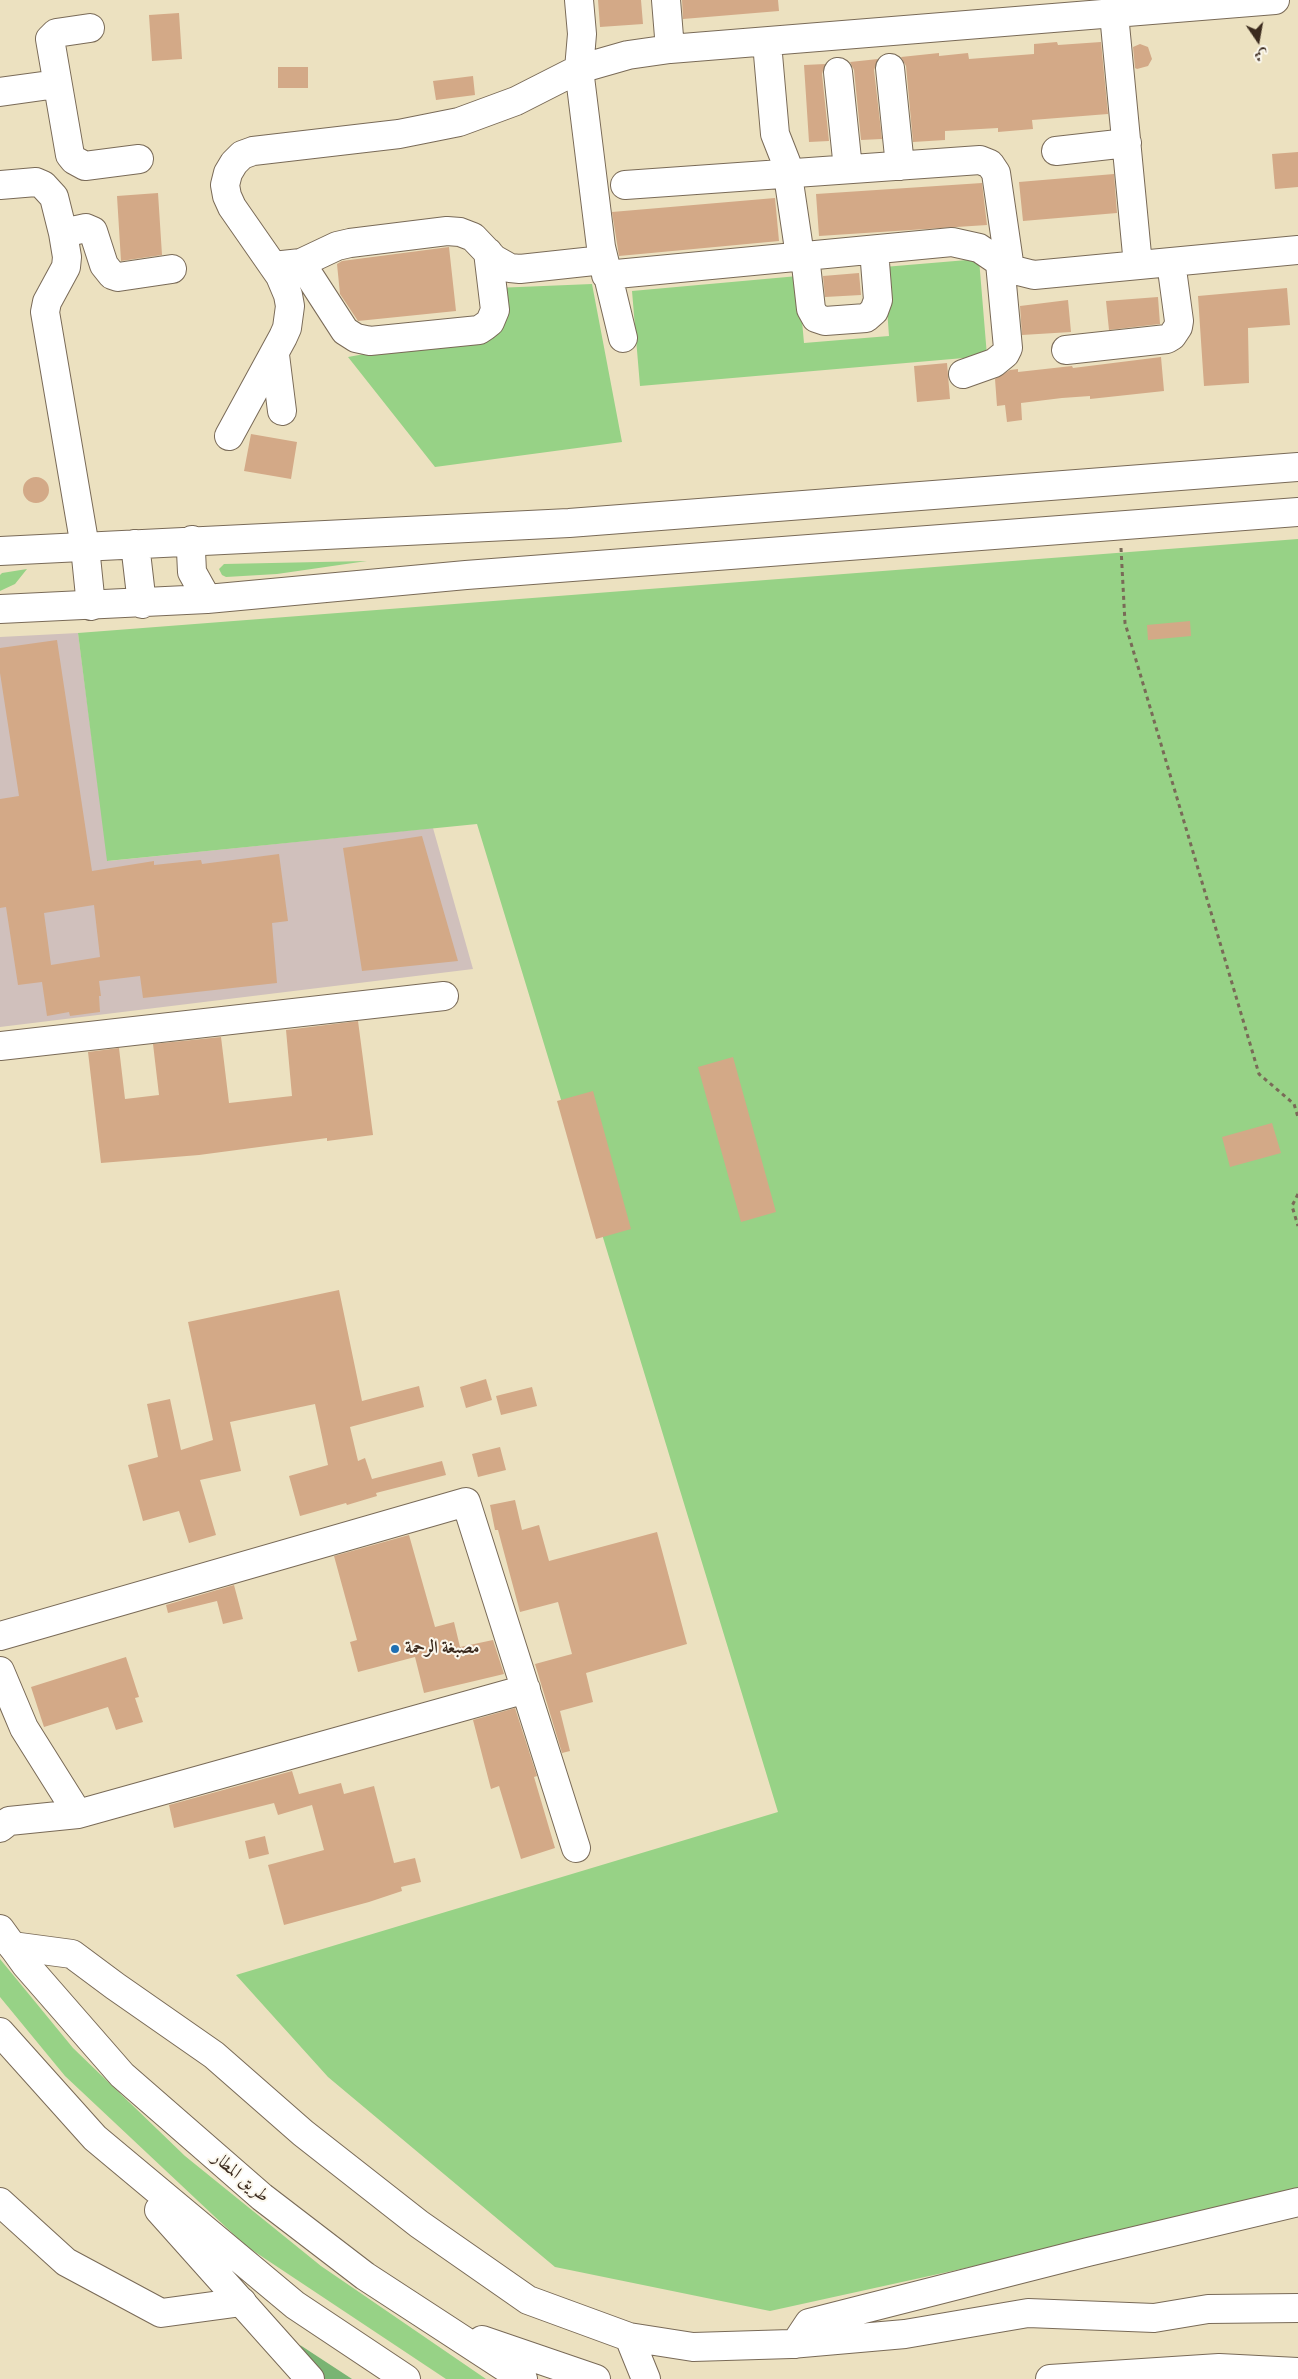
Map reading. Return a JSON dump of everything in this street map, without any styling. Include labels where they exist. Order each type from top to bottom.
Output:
[{"type":"main road","points":[[579,0],[582,34],[579,70],[605,268],[623,338]]},
{"type":"main road","points":[[666,0],[670,49]]},
{"type":"main road","points":[[229,436],[287,328],[290,306],[285,286],[232,207],[227,196],[225,184],[228,173],[242,155],[253,151],[399,134],[459,122],[516,101],[579,70],[612,59],[670,49],[767,42],[1021,11],[1114,14],[1262,0]]},
{"type":"main road","points":[[1114,14],[1138,265]]},
{"type":"main road","points":[[90,28],[56,34],[50,39],[70,155],[79,164],[92,167],[139,159]]},
{"type":"main road","points":[[767,42],[775,134],[786,162],[811,309],[816,318],[825,321],[866,318],[874,311],[878,300],[874,250]]},
{"type":"main road","points":[[890,68],[900,166]]},
{"type":"main road","points":[[838,72],[848,169]]},
{"type":"main road","points":[[0,92],[57,84]]},
{"type":"main road","points":[[1056,151],[1126,143]]},
{"type":"main road","points":[[625,185],[980,160],[990,164],[996,173],[1005,266],[1008,348],[1005,354],[994,363],[963,374]]},
{"type":"main road","points":[[0,186],[36,182],[50,190],[54,197],[63,233],[67,257],[66,267],[47,302],[45,312],[85,547],[91,606]]},
{"type":"main road","points":[[63,233],[86,228],[93,230],[104,265],[112,275],[118,277],[172,269]]},
{"type":"main road","points":[[273,266],[301,263],[337,246],[350,243],[446,231],[460,232],[473,237],[502,264],[520,269],[605,268],[802,256],[959,243],[979,248],[1005,266],[1034,275],[1298,250]]},
{"type":"main road","points":[[301,263],[345,330],[356,338],[370,341],[479,330],[485,326],[495,310],[488,252]]},
{"type":"main road","points":[[1066,350],[1172,336],[1178,327],[1179,321],[1172,262]]},
{"type":"main road","points":[[274,355],[282,411]]},
{"type":"main road","points":[[0,551],[192,540],[569,523],[1298,467]]},
{"type":"main road","points":[[0,609],[142,604],[466,575],[1298,512]]},
{"type":"main road","points":[[192,540],[192,572],[207,599]]},
{"type":"main road","points":[[135,544],[142,604]]},
{"type":"main road","points":[[0,1046],[444,996]]},
{"type":"main road","points":[[0,1636],[466,1502],[576,1848]]},
{"type":"main road","points":[[0,1671],[24,1728],[78,1814]]},
{"type":"main road","points":[[0,1828],[9,1821],[78,1814],[526,1689]]},
{"type":"main road","points":[[6,1937],[72,1954],[214,2054],[303,2133],[420,2224],[528,2300],[629,2337],[694,2346],[795,2344],[905,2334],[1028,2313],[1154,2318],[1208,2309],[1298,2308]]},
{"type":"main road","name":"طريق المطار","points":[[6,1937],[26,1965],[122,2075],[262,2197],[365,2276],[523,2379]]},
{"type":"main road","points":[[0,2032],[310,2379]]},
{"type":"main road","points":[[95,2138],[295,2305],[406,2379]]},
{"type":"main road","points":[[0,2202],[66,2262],[161,2313],[242,2302]]},
{"type":"main road","points":[[795,2344],[809,2323],[1088,2252],[1298,2202]]},
{"type":"main road","points":[[443,2326],[596,2379]]},
{"type":"main road","points":[[629,2337],[646,2379]]},
{"type":"main road","points":[[1050,2379],[1219,2368],[1298,2372]]},
{"type":"path","points":[[1119,525],[1125,623],[1259,1074],[1294,1104],[1298,1117]]},
{"type":"path","points":[[1298,1194],[1292,1206],[1298,1226]]},
{"type":"shaded area","points":[[78,633],[108,861],[433,828],[473,969],[0,1027],[0,637]]},
{"type":"green space","points":[[979,259],[987,356],[640,386],[632,291],[798,276],[804,343],[889,336],[884,267]]},
{"type":"green space","points":[[592,284],[622,442],[435,467],[348,357],[496,330],[495,288]]},
{"type":"green space","points":[[1298,539],[1298,2195],[770,2311],[555,2267],[328,2077],[236,1975],[778,1812],[477,824],[107,861],[78,633]]},
{"type":"green space","points":[[367,561],[277,574],[226,577],[222,575],[219,569],[224,564]]},
{"type":"green space","points":[[27,569],[15,584],[0,591],[0,575],[2,573]]},
{"type":"green space","points":[[0,1959],[73,2048],[185,2156],[321,2266],[486,2379],[446,2379],[246,2246],[65,2076],[0,1997]]},
{"type":"green space","points":[[300,2345],[352,2379],[321,2379]]},
{"type":"building","points":[[598,0],[641,0],[643,24],[600,27]]},
{"type":"building","points":[[682,0],[778,0],[779,11],[683,19]]},
{"type":"building","points":[[179,13],[182,59],[152,61],[149,15]]},
{"type":"building","points":[[1057,42],[1058,45],[1101,42],[1108,114],[1032,120],[1033,129],[998,132],[998,128],[945,131],[945,140],[913,142],[906,66],[901,57],[939,53],[939,56],[968,53],[969,59],[1034,54],[1034,44]]},
{"type":"building","points":[[1140,44],[1148,47],[1152,59],[1148,66],[1137,69],[1135,68],[1133,47]]},
{"type":"building","points":[[878,59],[874,70],[882,139],[861,140],[854,70],[850,62]]},
{"type":"building","points":[[825,64],[822,74],[829,141],[809,142],[804,65]]},
{"type":"building","points":[[278,67],[308,67],[308,88],[278,88]]},
{"type":"building","points":[[473,76],[475,95],[436,100],[433,81]]},
{"type":"building","points":[[1298,152],[1298,187],[1275,189],[1272,154]]},
{"type":"building","points":[[1114,174],[1117,213],[1023,221],[1019,182]]},
{"type":"building","points":[[982,183],[987,225],[819,236],[816,194]]},
{"type":"building","points":[[158,193],[162,255],[121,261],[117,196]]},
{"type":"building","points":[[775,198],[779,241],[619,256],[612,212]]},
{"type":"building","points":[[449,247],[456,311],[358,321],[340,294],[337,264],[342,261]]},
{"type":"building","points":[[859,273],[861,295],[825,297],[823,276]]},
{"type":"building","points":[[1287,288],[1290,325],[1248,328],[1249,383],[1204,386],[1198,296]]},
{"type":"building","points":[[1158,297],[1160,324],[1109,330],[1106,301]]},
{"type":"building","points":[[1068,300],[1071,332],[1022,335],[1020,306]]},
{"type":"building","points":[[1161,357],[1164,391],[1090,399],[1090,396],[1021,403],[1022,420],[1007,422],[1005,405],[997,406],[995,379],[1010,370],[1018,369],[1018,372],[1072,366],[1073,368]]},
{"type":"building","points":[[947,363],[950,399],[917,402],[914,366]]},
{"type":"building","points":[[251,434],[297,442],[291,479],[244,471]]},
{"type":"building","points":[[36,477],[45,481],[49,490],[45,499],[36,503],[27,499],[23,490],[27,481]]},
{"type":"building","points":[[1190,621],[1191,636],[1148,640],[1147,625]]},
{"type":"building","points":[[57,640],[92,871],[154,861],[154,865],[201,860],[202,864],[279,854],[288,921],[272,923],[277,983],[143,998],[140,976],[99,981],[101,996],[99,996],[100,1012],[70,1016],[69,1012],[47,1016],[42,982],[18,985],[6,907],[0,908],[0,799],[19,796],[0,673],[0,648]],"holes":[[[94,905],[100,957],[51,965],[44,913]]]},
{"type":"building","points":[[422,836],[458,961],[362,971],[343,848]]},
{"type":"building","points":[[358,1021],[373,1135],[327,1141],[327,1138],[199,1155],[101,1163],[88,1052],[119,1048],[125,1099],[159,1095],[153,1044],[221,1037],[229,1103],[292,1096],[286,1030]]},
{"type":"building","points":[[733,1057],[776,1212],[741,1222],[698,1067]]},
{"type":"building","points":[[593,1091],[631,1229],[596,1239],[557,1101]]},
{"type":"building","points":[[1272,1123],[1281,1153],[1230,1167],[1222,1137]]},
{"type":"building","points":[[339,1290],[362,1401],[419,1386],[424,1407],[350,1427],[358,1461],[365,1458],[372,1479],[442,1461],[446,1475],[376,1493],[377,1496],[347,1505],[346,1503],[300,1516],[289,1476],[328,1465],[315,1404],[230,1422],[241,1471],[200,1480],[216,1535],[189,1543],[179,1511],[143,1521],[128,1465],[158,1457],[147,1404],[170,1399],[181,1450],[213,1440],[188,1322]]},
{"type":"building","points":[[486,1379],[492,1400],[466,1408],[460,1387]]},
{"type":"building","points":[[532,1387],[537,1406],[501,1415],[496,1396]]},
{"type":"building","points":[[500,1447],[506,1470],[478,1477],[472,1454]]},
{"type":"building","points":[[515,1500],[522,1530],[539,1525],[549,1561],[657,1532],[687,1644],[586,1673],[593,1702],[560,1711],[570,1751],[562,1753],[535,1664],[572,1654],[558,1602],[520,1612],[498,1530],[495,1530],[490,1505]]},
{"type":"building","points":[[409,1535],[435,1627],[454,1622],[460,1647],[493,1640],[504,1674],[424,1693],[415,1657],[358,1672],[350,1642],[357,1640],[334,1556]]},
{"type":"building","points":[[234,1585],[243,1619],[223,1624],[217,1601],[168,1613],[166,1605]]},
{"type":"building","points":[[126,1657],[139,1697],[135,1698],[143,1722],[116,1730],[108,1707],[44,1727],[31,1687]]},
{"type":"building","points":[[515,1708],[537,1776],[534,1777],[555,1848],[521,1859],[499,1786],[491,1789],[473,1720]]},
{"type":"building","points":[[292,1771],[299,1794],[341,1783],[344,1794],[374,1786],[394,1863],[415,1858],[421,1882],[401,1887],[402,1891],[369,1902],[284,1925],[268,1865],[324,1850],[312,1805],[278,1815],[274,1803],[174,1828],[169,1805]]},
{"type":"building","points":[[265,1836],[269,1854],[249,1859],[245,1841]]},
{"type":"place","name":"مصبغة الرحمة","points":[[395,1649]]}]
